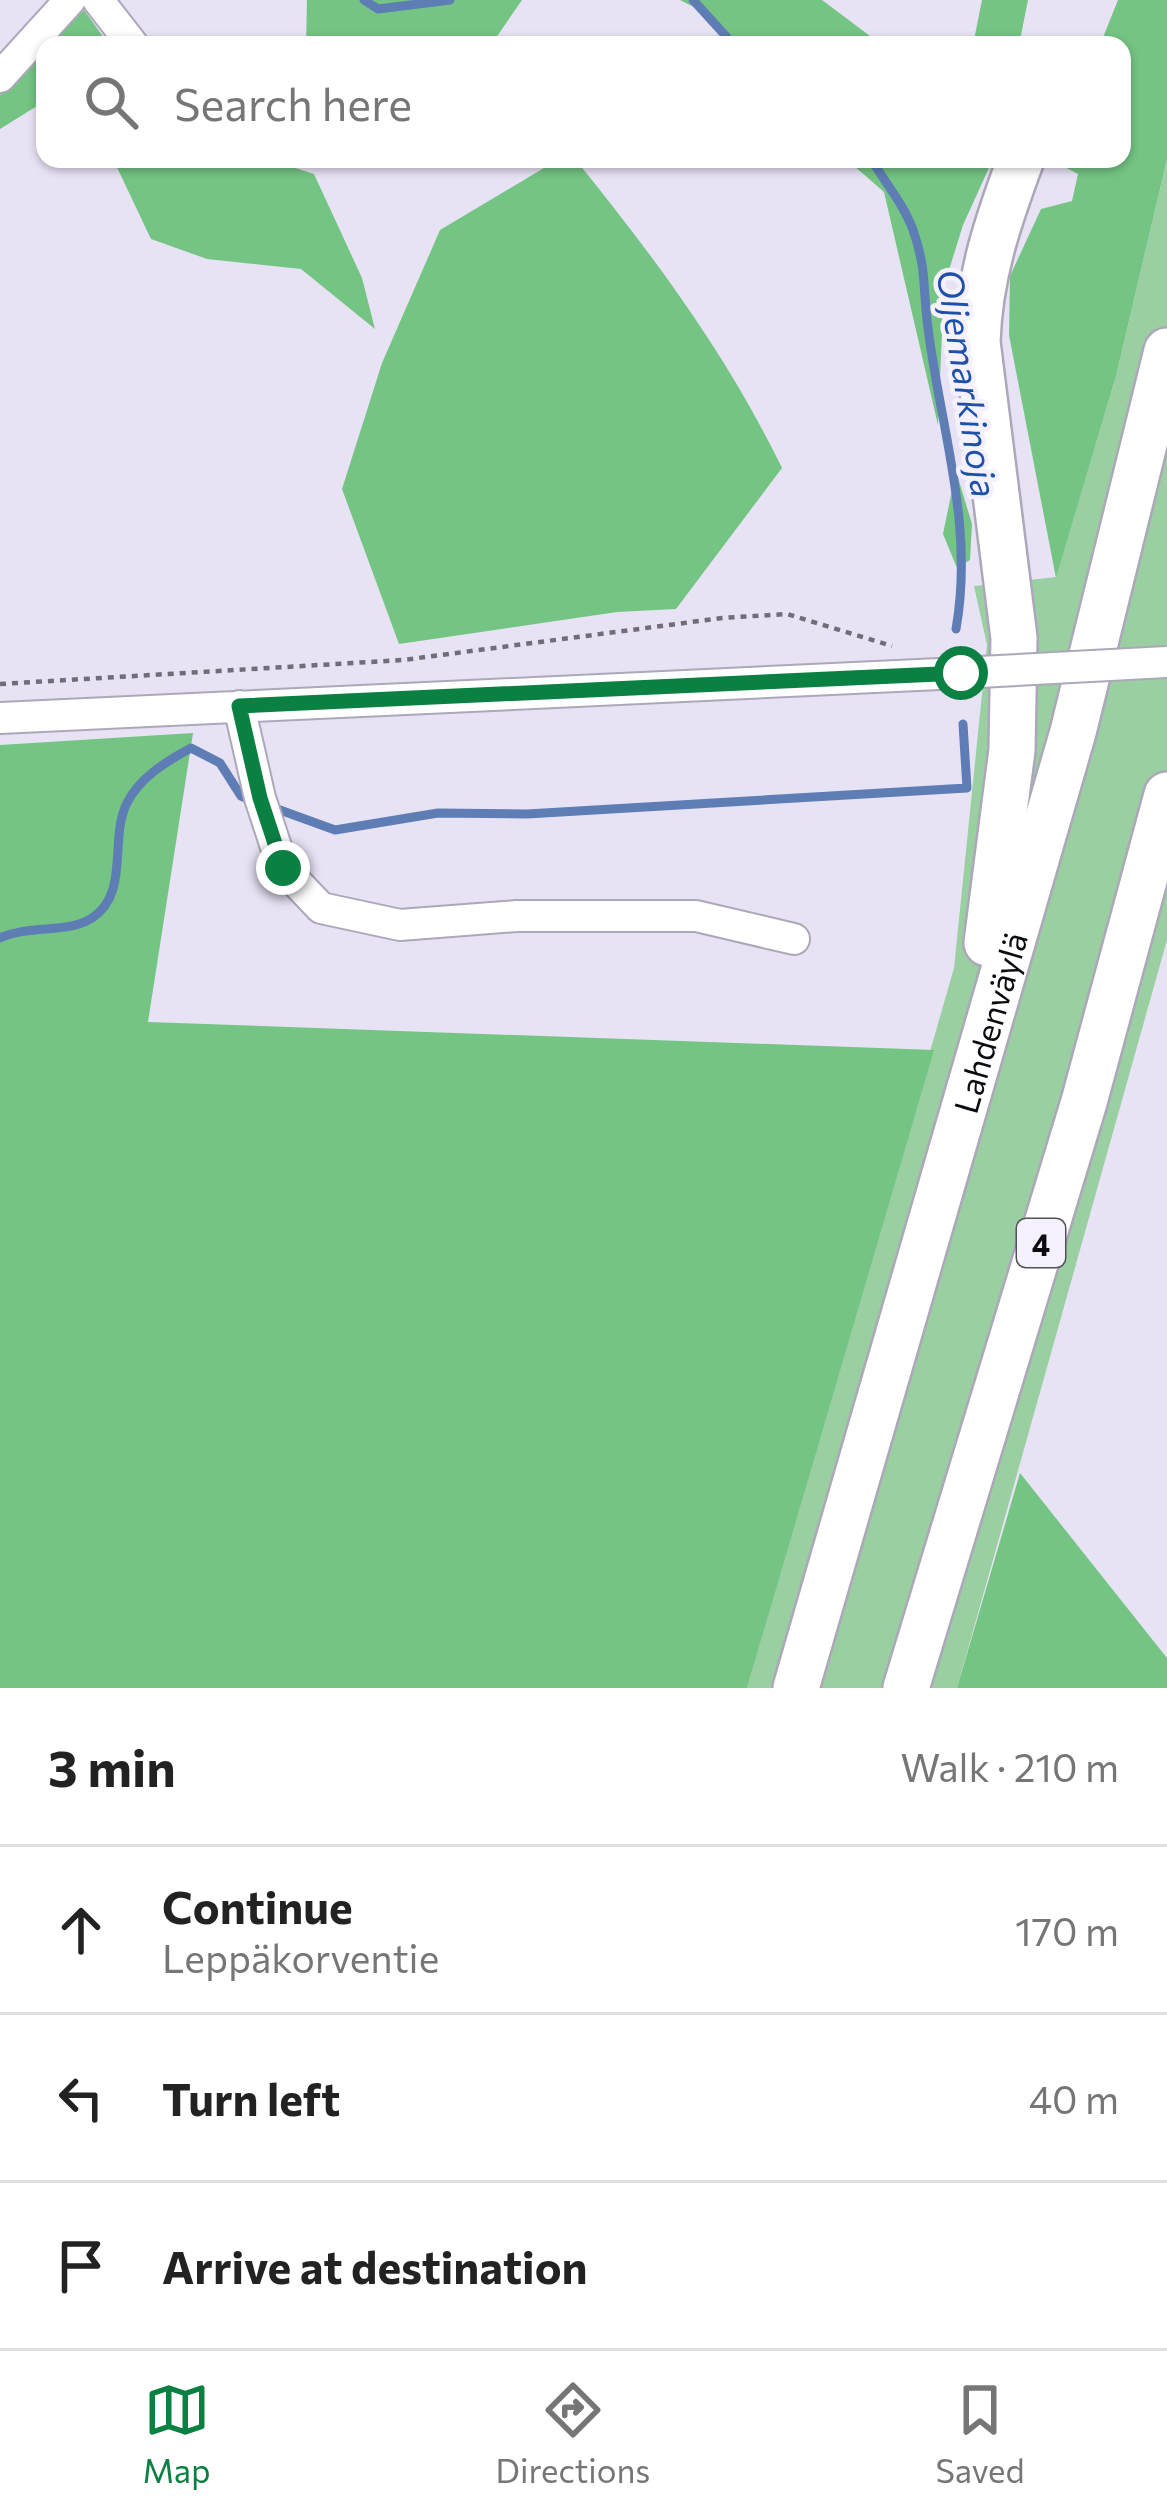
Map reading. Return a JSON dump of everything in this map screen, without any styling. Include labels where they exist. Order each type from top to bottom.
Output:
[{"type":"highway","points":[[933,1229],[997,886],[1012,750],[1011,594],[976,342],[982,273],[1018,168]]},
{"type":"highway","name":"Lahdenväylä","points":[[796,1688],[933,1229],[1073,732],[1167,351]]},
{"type":"highway","name":"4","points":[[906,1688],[1084,1102],[1167,795]]},
{"type":"street","points":[[37,36],[70,0]]},
{"type":"street","points":[[98,0],[139,36]]},
{"type":"street","points":[[0,77],[36,37]]},
{"type":"street","points":[[0,718],[1167,662]]},
{"type":"street","points":[[239,706],[260,798],[283,868],[321,908],[400,925],[517,916],[696,916],[794,940]]},
{"type":"path","points":[[0,683],[403,659],[722,617],[788,614],[900,647]]},
{"type":"green space","points":[[307,0],[522,0],[497,36],[306,36]]},
{"type":"green space","points":[[680,0],[822,0],[870,36],[727,36],[706,13]]},
{"type":"green space","points":[[982,0],[1028,0],[1021,36],[975,36]]},
{"type":"green space","points":[[1118,0],[1167,0],[1167,159],[1116,376],[1056,578],[1009,335],[1010,276],[1041,209],[1072,201],[1078,174],[1066,168],[1131,168],[1131,36],[1104,36]]},
{"type":"green space","points":[[84,10],[103,36],[59,36]]},
{"type":"green space","points":[[36,59],[36,107],[0,129],[0,95]]},
{"type":"green space","points":[[1167,159],[1167,940],[957,1688],[747,1688],[954,968],[987,645],[974,586],[1056,577],[1116,376]]},
{"type":"green space","points":[[117,168],[295,168],[314,174],[362,278],[375,329],[301,269],[207,259],[151,239]]},
{"type":"green space","points":[[544,168],[582,168],[713,346],[782,468],[676,609],[617,612],[399,644],[342,489],[382,363],[440,230]]},
{"type":"green space","points":[[856,168],[989,168],[963,225],[944,286],[938,425],[884,192]]},
{"type":"green space","points":[[956,471],[972,524],[970,560],[957,568],[943,534]]},
{"type":"green space","points":[[193,733],[148,1022],[934,1050],[747,1688],[0,1688],[0,745]]},
{"type":"green space","points":[[1020,1473],[1167,1658],[1167,1688],[957,1688]]},
{"type":"waterway","name":"Oljemarkinoja","points":[[364,0],[378,9],[450,0]]},
{"type":"waterway","name":"Oljemarkinoja","points":[[693,0],[726,36]]},
{"type":"waterway","name":"Oljemarkinoja","points":[[877,168],[909,221],[922,265],[932,359],[958,512],[961,589],[956,629]]},
{"type":"waterway","points":[[269,806],[335,830],[438,813],[527,814],[967,788],[963,724]]},
{"type":"waterway","points":[[0,938],[82,923],[104,908],[115,880],[127,803],[146,778],[191,748],[220,763],[241,796],[253,801]]},
{"type":"route","points":[[283,868],[260,798],[239,706],[961,673]]}]
